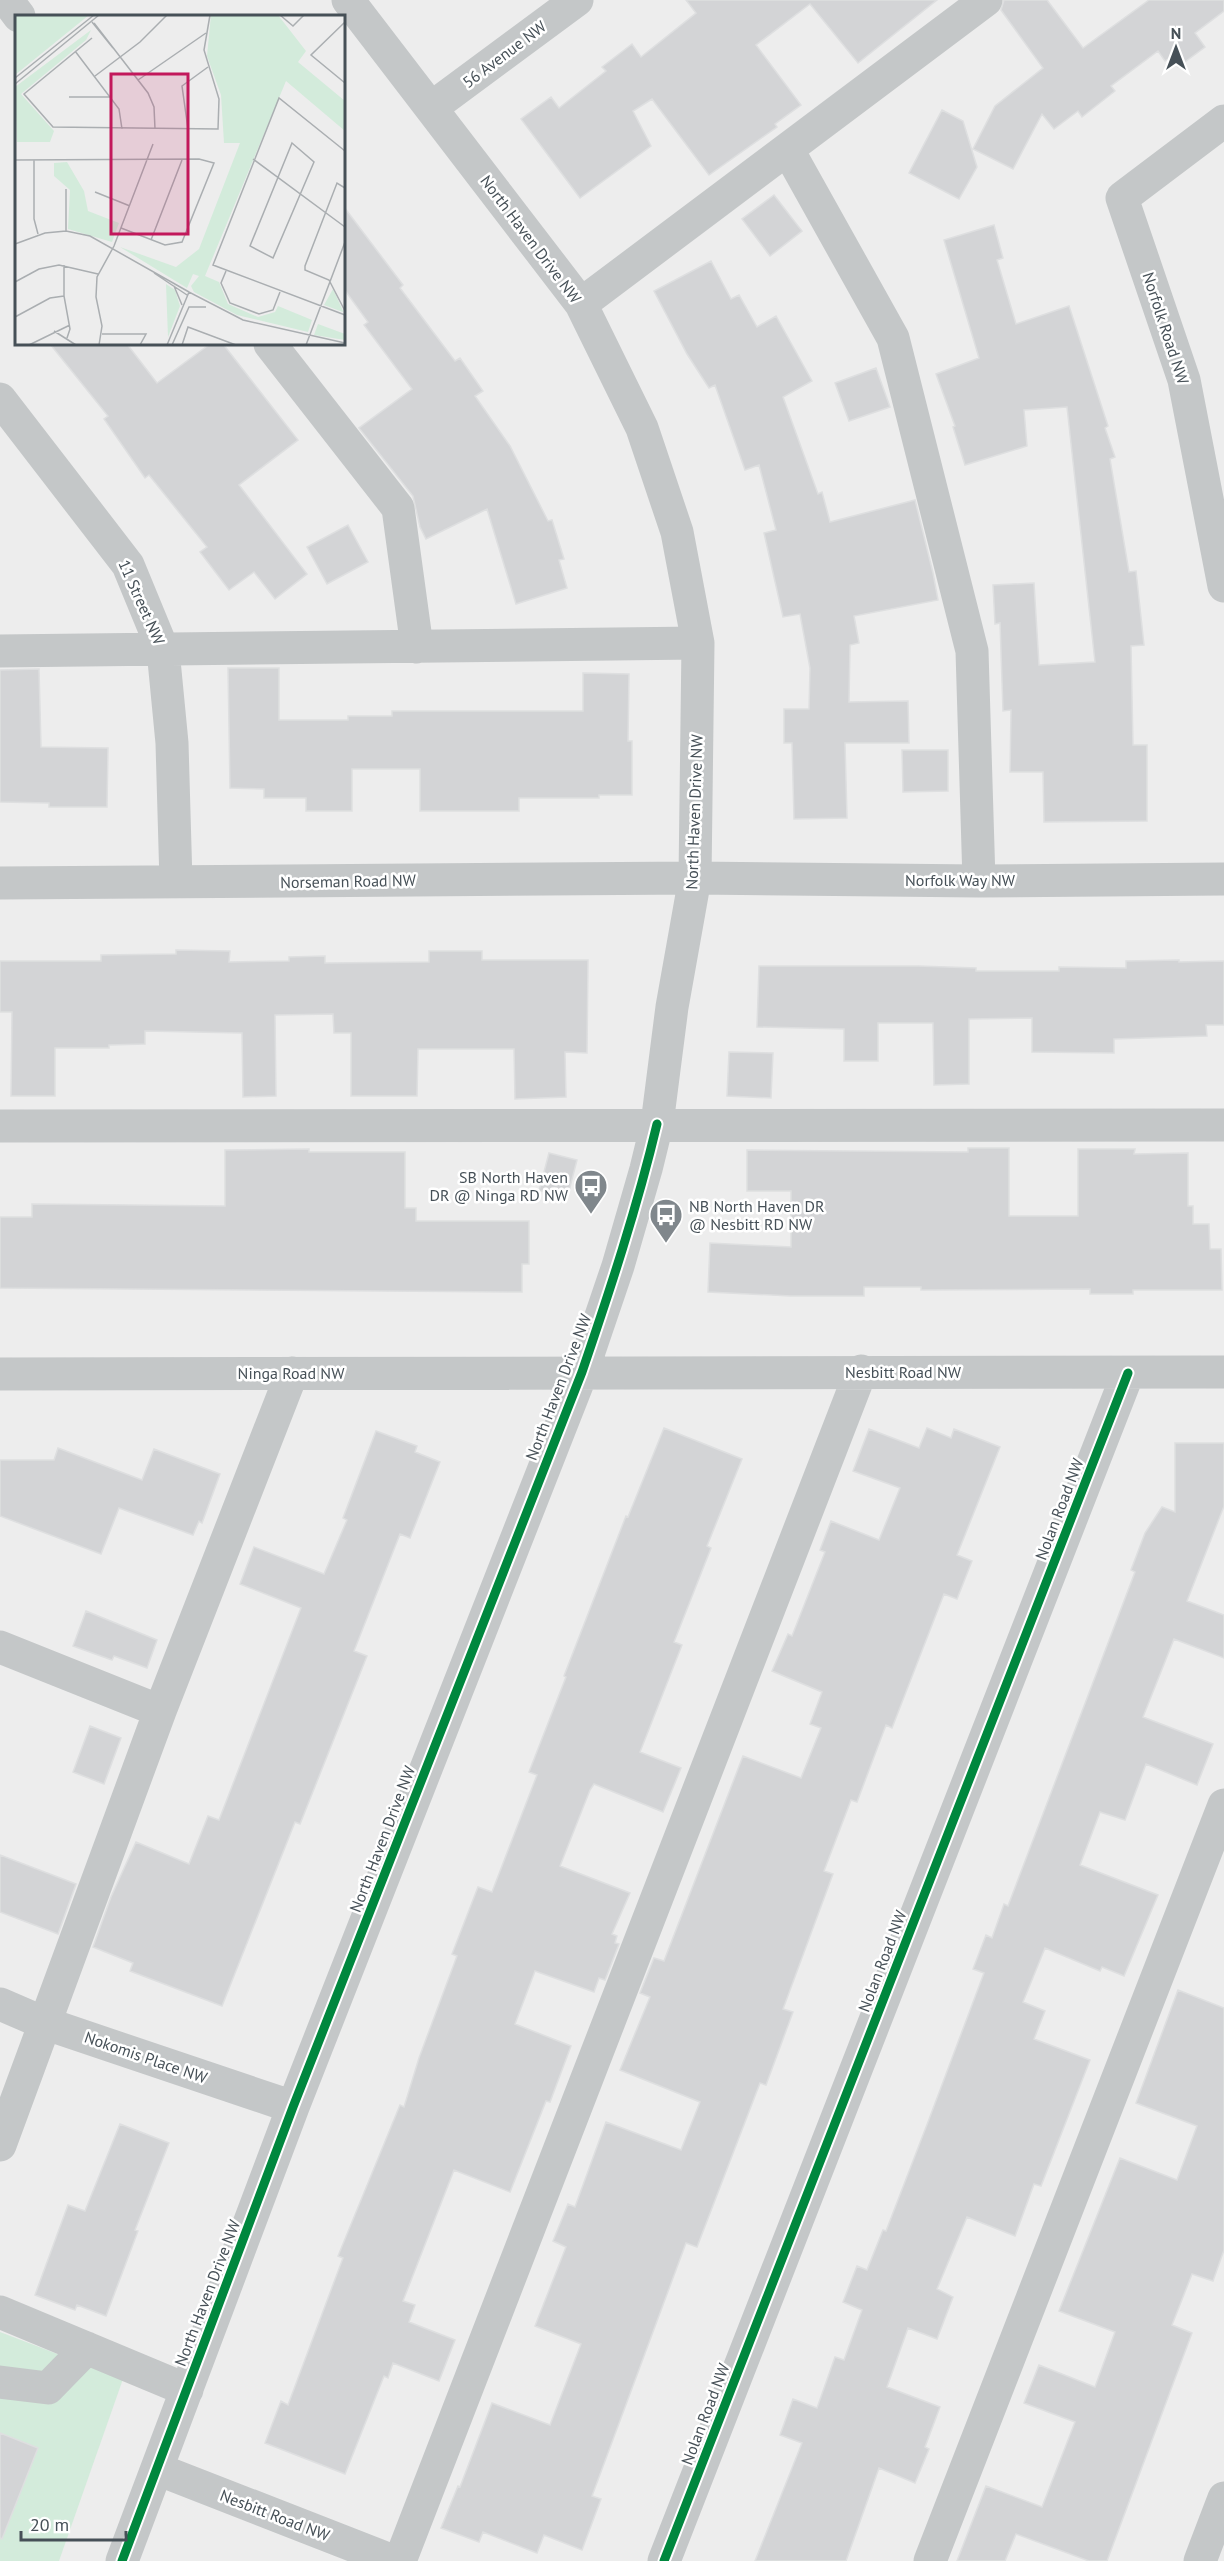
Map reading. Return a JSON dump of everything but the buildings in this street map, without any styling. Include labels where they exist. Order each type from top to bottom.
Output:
[{"type":"street","points":[[7,0],[18,15]]},
{"type":"street","name":"North Haven Drive NW","points":[[122,2561],[293,2107],[582,1372],[618,1266],[657,1124],[672,1007],[695,878],[698,643],[677,532],[645,438],[581,304],[348,0]]},
{"type":"street","name":"56 Avenue NW","points":[[432,108],[577,0]]},
{"type":"street","points":[[581,304],[986,0]]},
{"type":"street","name":"Norfolk Road NW","points":[[1224,121],[1122,198],[1184,380],[1224,586]]},
{"type":"street","points":[[788,150],[893,338],[972,651],[979,880]]},
{"type":"street","points":[[271,345],[398,508],[417,647]]},
{"type":"street","name":"11 Street NW","points":[[0,399],[128,565],[164,650],[172,743],[176,882]]},
{"type":"street","points":[[0,651],[698,643]]},
{"type":"street","name":"Norfolk Way NW","points":[[695,878],[1224,879]]},
{"type":"street","name":"Norseman Road NW","points":[[0,884],[695,878]]},
{"type":"street","points":[[0,1126],[1224,1125]]},
{"type":"street","points":[[400,2561],[861,1371]]},
{"type":"street","name":"Nesbitt Road NW","points":[[582,1372],[1224,1372]]},
{"type":"street","name":"Ninga Road NW","points":[[0,1374],[582,1372]]},
{"type":"street","points":[[0,2145],[160,1711],[292,1373]]},
{"type":"street","name":"Nolan Road NW","points":[[664,2561],[1128,1373]]},
{"type":"street","points":[[0,1647],[160,1711]]},
{"type":"street","points":[[930,2561],[1224,1806]]},
{"type":"street","name":"Nokomis Place NW","points":[[0,2004],[44,2023],[293,2107]]},
{"type":"street","points":[[0,2312],[187,2390]]},
{"type":"street","points":[[0,2382],[48,2388],[87,2348]]},
{"type":"street","name":"Nesbitt Road NW","points":[[157,2469],[393,2561]]},
{"type":"street","points":[[1200,2561],[1224,2498]]},
{"type":"green space","points":[[0,2332],[123,2379],[59,2561],[0,2561]]},
{"type":"cycle path","points":[[122,2561],[293,2107],[582,1372],[641,1187],[657,1124]]},
{"type":"cycle path","points":[[664,2561],[1128,1373]]},
{"type":"place","name":"SB North Haven DR @ Ninga RD NW","points":[[591,1215]]},
{"type":"place","name":"NB North Haven DR @ Nesbitt RD NW","points":[[666,1244]]}]
